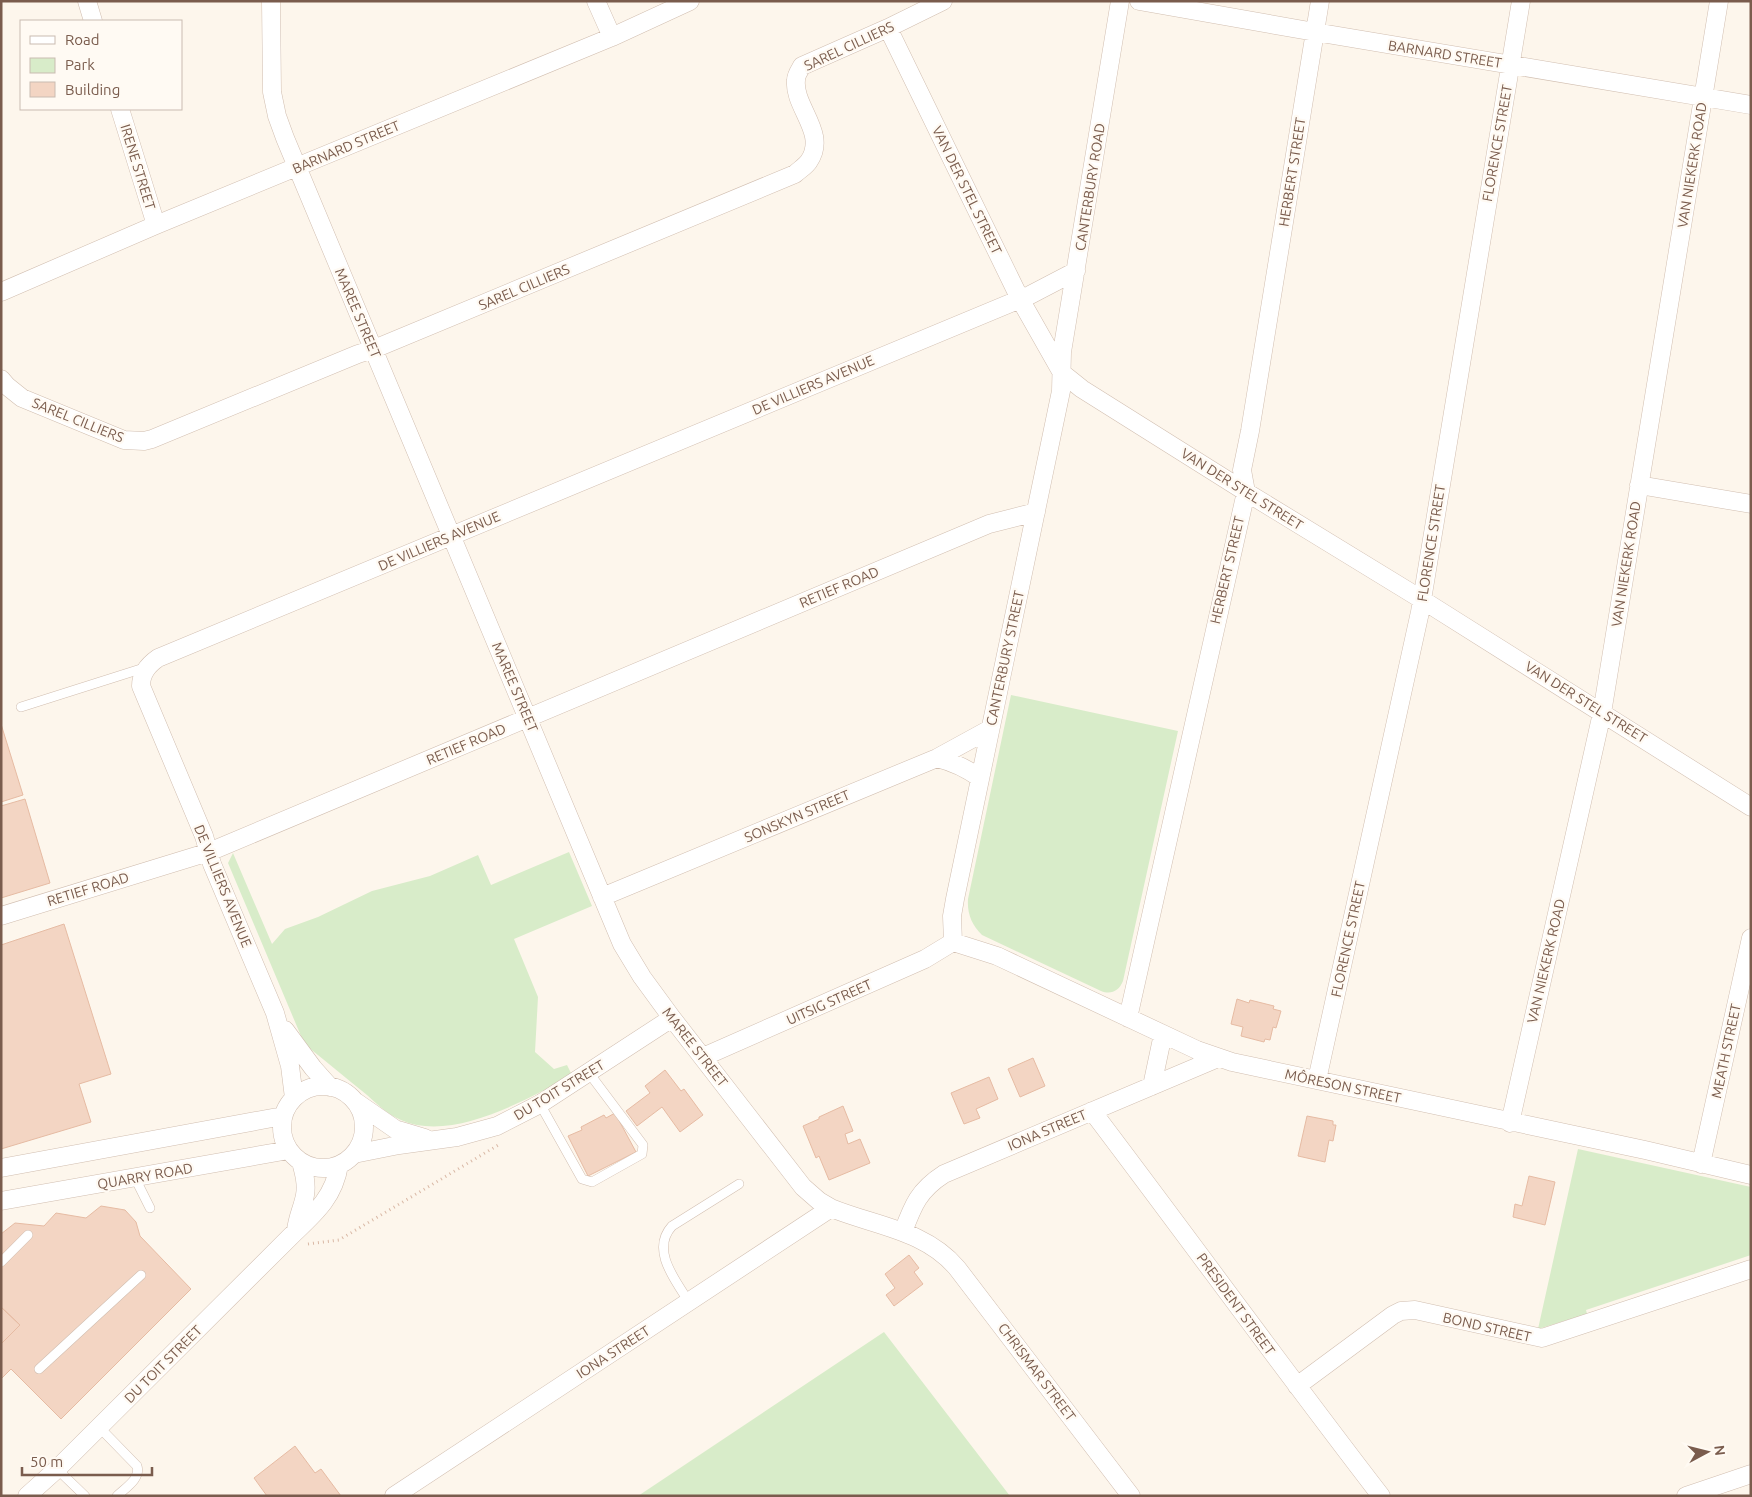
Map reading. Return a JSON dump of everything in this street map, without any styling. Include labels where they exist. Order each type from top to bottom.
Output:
[{"type":"street","points":[[87,1],[93,20]]},
{"type":"street","name":"MAREE STREET","points":[[271,1],[271,79],[277,116],[450,536],[622,944],[642,978],[672,1018],[799,1183],[810,1194],[831,1208],[903,1232],[921,1239],[939,1250]]},
{"type":"street","points":[[596,1],[612,37]]},
{"type":"street","name":"BARNARD STREET","points":[[1,292],[156,225],[612,37],[690,1]]},
{"type":"street","name":"SAREL CILLIERS","points":[[1,378],[7,386],[22,398],[124,440],[144,441],[152,439],[795,174],[809,161],[815,148],[814,134],[796,90],[797,74],[802,66],[888,28],[924,6],[943,1]]},
{"type":"street","name":"CANTERBURY ROAD","points":[[1062,374],[1062,352],[1120,1]]},
{"type":"street","name":"BARNARD STREET","points":[[1139,1],[1751,105]]},
{"type":"street","name":"HERBERT STREET","points":[[1128,1018],[1246,492],[1242,470],[1320,1]]},
{"type":"street","name":"FLORENCE STREET","points":[[1317,1080],[1418,619],[1521,1]]},
{"type":"street","name":"VAN NIEKERK ROAD","points":[[1510,1123],[1602,713],[1719,1]]},
{"type":"street","name":"VAN DER STEL STREET","points":[[888,28],[1020,299],[1062,374],[1082,389],[1246,492],[1421,598],[1751,807]]},
{"type":"street","name":"IRENE STREET","points":[[120,110],[156,225]]},
{"type":"street","name":"DE VILLIERS AVENUE","points":[[294,1098],[290,1066],[275,1013],[212,864],[204,836],[141,686],[142,676],[147,666],[158,658],[1020,299],[1076,271]]},
{"type":"street","name":"CANTERBURY STREET","points":[[953,942],[952,916],[955,899],[1061,391],[1062,374]]},
{"type":"street","points":[[1639,485],[1751,504]]},
{"type":"street","name":"RETIEF ROAD","points":[[1,916],[209,852],[989,524],[1036,512]]},
{"type":"street","name":"SONSKYN STREET","points":[[602,897],[937,758],[990,729]]},
{"type":"street","points":[[937,758],[951,754],[984,759]]},
{"type":"street","points":[[937,758],[953,762],[980,778]]},
{"type":"street","name":"MEATH STREET","points":[[1701,1164],[1751,938]]},
{"type":"street","name":"MÔRESON STREET","points":[[953,942],[997,956],[1218,1058],[1510,1123],[1645,1150],[1751,1175]]},
{"type":"street","name":"UITSIG STREET","points":[[703,1057],[925,960],[953,942]]},
{"type":"street","name":"DE VILLIERS AVENUE","points":[[275,1013],[291,1040],[330,1087]]},
{"type":"street","name":"DU TOIT STREET","points":[[354,1154],[391,1146],[457,1137],[487,1129],[510,1120],[540,1104],[672,1018]]},
{"type":"street","points":[[1152,1086],[1163,1034]]},
{"type":"street","name":"IONA STREET","points":[[903,1232],[916,1201],[923,1190],[938,1178],[959,1167],[1218,1058]]},
{"type":"street","points":[[295,1156],[313,1168],[319,1168],[339,1166],[354,1154],[361,1142],[364,1128],[361,1112],[355,1102],[344,1092],[330,1087],[311,1088],[294,1098],[284,1116],[282,1126],[283,1137],[295,1156],[305,1178],[305,1193],[297,1219],[299,1237]]},
{"type":"street","name":"DU TOIT STREET","points":[[355,1102],[396,1129],[435,1140]]},
{"type":"street","name":"PRESIDENT STREET","points":[[1092,1111],[1381,1496]]},
{"type":"street","points":[[1,1168],[284,1116]]},
{"type":"street","name":"QUARRY ROAD","points":[[1,1201],[135,1178],[295,1156]]},
{"type":"street","name":"DU TOIT STREET","points":[[28,1496],[299,1237],[329,1194],[339,1166]]},
{"type":"street","name":"IONA STREET","points":[[394,1496],[831,1208]]},
{"type":"street","name":"CHRISMAR STREET","points":[[939,1250],[958,1268],[1131,1496]]},
{"type":"street","name":"BOND STREET","points":[[1297,1386],[1401,1310],[1415,1310],[1542,1338],[1751,1269]]},
{"type":"street","points":[[1686,1496],[1751,1474]]},
{"type":"lane","points":[[21,707],[147,666]]},
{"type":"lane","points":[[540,1104],[582,1179],[585,1181],[592,1182],[642,1154],[643,1145],[589,1073]]},
{"type":"lane","points":[[135,1178],[150,1208]]},
{"type":"lane","points":[[689,1302],[666,1262],[663,1247],[666,1235],[672,1226],[738,1184]]},
{"type":"lane","points":[[1,1262],[28,1235]]},
{"type":"lane","points":[[39,1369],[141,1275]]},
{"type":"lane","points":[[99,1427],[137,1466],[137,1477],[117,1496]]},
{"type":"lane","points":[[57,1468],[85,1496]]},
{"type":"path","points":[[299,1237],[322,1243],[339,1240],[504,1141]]},
{"type":"green space","points":[[1011,695],[1178,731],[1123,981],[1114,991],[1108,993],[1101,991],[982,935],[971,919],[968,910],[968,899]]},
{"type":"green space","points":[[569,852],[592,906],[514,939],[538,997],[535,1052],[554,1069],[567,1065],[572,1075],[512,1106],[466,1122],[443,1126],[421,1126],[392,1115],[308,1047],[301,1036],[228,863],[233,853],[272,944],[285,929],[318,917],[372,891],[430,876],[478,855],[491,885]]},
{"type":"green space","points":[[1578,1149],[1751,1187],[1751,1255],[1586,1310],[1587,1314],[1538,1329]]},
{"type":"green space","points":[[884,1332],[1010,1496],[638,1496]]},
{"type":"building","points":[[1,724],[23,795],[1,802]]},
{"type":"building","points":[[25,799],[50,883],[1,898],[1,806]]},
{"type":"building","points":[[64,924],[111,1074],[79,1084],[91,1122],[1,1149],[1,945]]},
{"type":"building","points":[[1237,999],[1249,1003],[1250,1000],[1274,1006],[1273,1009],[1281,1011],[1276,1028],[1273,1027],[1270,1040],[1265,1039],[1264,1042],[1241,1036],[1243,1027],[1231,1024]]},
{"type":"building","points":[[1033,1058],[1045,1086],[1020,1097],[1008,1069]]},
{"type":"building","points":[[665,1070],[681,1091],[684,1089],[703,1115],[680,1132],[662,1107],[637,1126],[626,1111],[650,1093],[645,1086]]},
{"type":"building","points":[[989,1077],[998,1099],[976,1109],[980,1118],[964,1124],[951,1093]]},
{"type":"building","points":[[843,1106],[853,1131],[845,1134],[848,1144],[860,1139],[870,1163],[829,1180],[819,1156],[816,1158],[803,1126]]},
{"type":"building","points":[[615,1113],[636,1152],[588,1176],[568,1136],[582,1130],[581,1127],[604,1115],[606,1118]]},
{"type":"building","points":[[1307,1116],[1333,1121],[1333,1125],[1336,1125],[1333,1141],[1329,1140],[1325,1162],[1298,1156]]},
{"type":"building","points":[[1529,1176],[1555,1182],[1545,1225],[1513,1217],[1515,1204],[1522,1206]]},
{"type":"building","points":[[101,1206],[125,1210],[136,1222],[140,1236],[191,1289],[61,1419],[11,1369],[1,1379],[1,1344],[20,1325],[1,1307],[1,1234],[15,1223],[44,1226],[56,1213],[86,1218]]},
{"type":"building","points":[[909,1255],[919,1268],[914,1272],[923,1284],[894,1306],[886,1295],[895,1288],[885,1274]]},
{"type":"building","points":[[1,1307],[20,1325],[1,1344]]},
{"type":"building","points":[[295,1446],[315,1473],[321,1469],[341,1496],[267,1496],[254,1478]]}]
